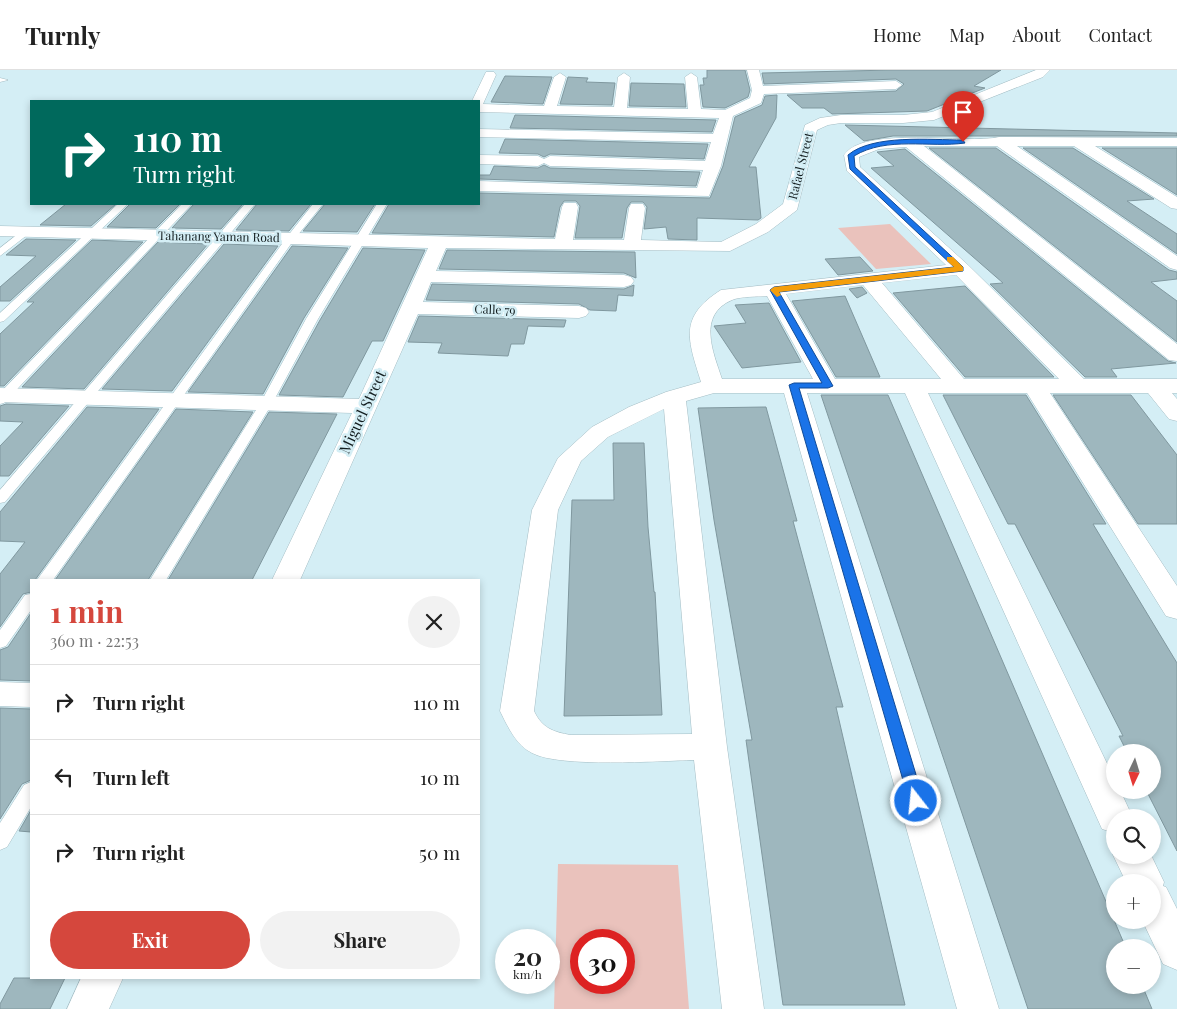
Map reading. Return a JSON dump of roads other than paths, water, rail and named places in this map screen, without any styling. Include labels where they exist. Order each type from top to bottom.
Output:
[{"type":"street","points":[[480,108],[727,114],[756,100],[758,90],[753,70],[764,70]]},
{"type":"street","name":"Rafael Street","points":[[439,243],[632,244],[724,247],[762,228],[791,206],[810,128],[825,121],[934,116],[1039,74],[1044,70]]},
{"type":"street","points":[[479,100],[490,75]]},
{"type":"street","points":[[803,76],[810,88]]},
{"type":"street","points":[[549,110],[560,77]]},
{"type":"street","points":[[620,110],[624,77]]},
{"type":"street","points":[[691,77],[695,113]]},
{"type":"street","points":[[758,90],[896,85]]},
{"type":"street","points":[[480,186],[703,193],[713,166],[717,138],[727,114]]},
{"type":"street","points":[[480,134],[717,138]]},
{"type":"street","points":[[999,141],[1177,264]]},
{"type":"street","points":[[1076,141],[1177,204]]},
{"type":"street","points":[[909,142],[1177,355]]},
{"type":"street","points":[[1078,386],[961,269],[852,168],[851,155],[863,148],[884,143],[909,142],[1177,142]]},
{"type":"street","points":[[1150,142],[1177,156]]},
{"type":"street","points":[[480,160],[713,166]]},
{"type":"street","points":[[563,244],[570,207]]},
{"type":"street","points":[[632,244],[637,208]]},
{"type":"street","name":"Tahanang Yaman Road","points":[[0,231],[439,243]]},
{"type":"street","name":"Miguel Street","points":[[286,579],[367,406],[439,243]]},
{"type":"street","points":[[714,386],[699,333],[700,318],[705,310],[728,294],[961,269]]},
{"type":"street","points":[[424,276],[624,281]]},
{"type":"street","points":[[867,278],[958,386]]},
{"type":"street","points":[[774,290],[828,386]]},
{"type":"street","name":"Calle 79","points":[[410,308],[579,312]]},
{"type":"street","points":[[794,385],[978,1009]]},
{"type":"street","points":[[710,746],[571,748],[544,744],[526,729],[517,711],[545,510],[570,458],[600,432],[637,412],[674,397],[714,386],[1177,386]]},
{"type":"street","points":[[913,386],[1111,809]]},
{"type":"street","points":[[1034,386],[1177,609]]},
{"type":"street","points":[[1154,386],[1177,414]]},
{"type":"street","points":[[2,396],[367,406]]},
{"type":"street","points":[[674,397],[710,746],[743,1009]]},
{"type":"street","points":[[0,694],[30,695]]},
{"type":"street","points":[[1161,918],[1177,951]]},
{"type":"street","points":[[88,1009],[102,979]]},
{"type":"lane","points":[[0,320],[122,205]]},
{"type":"lane","points":[[2,396],[76,322],[155,235],[186,205]]},
{"type":"lane","points":[[0,499],[88,398],[249,205]]},
{"type":"lane","points":[[46,579],[290,239],[317,205]]},
{"type":"lane","points":[[159,579],[267,402],[312,319],[362,241],[381,205]]},
{"type":"lane","points":[[0,253],[26,232]]},
{"type":"lane","points":[[0,642],[30,600]]},
{"type":"lane","points":[[0,841],[30,792]]}]
